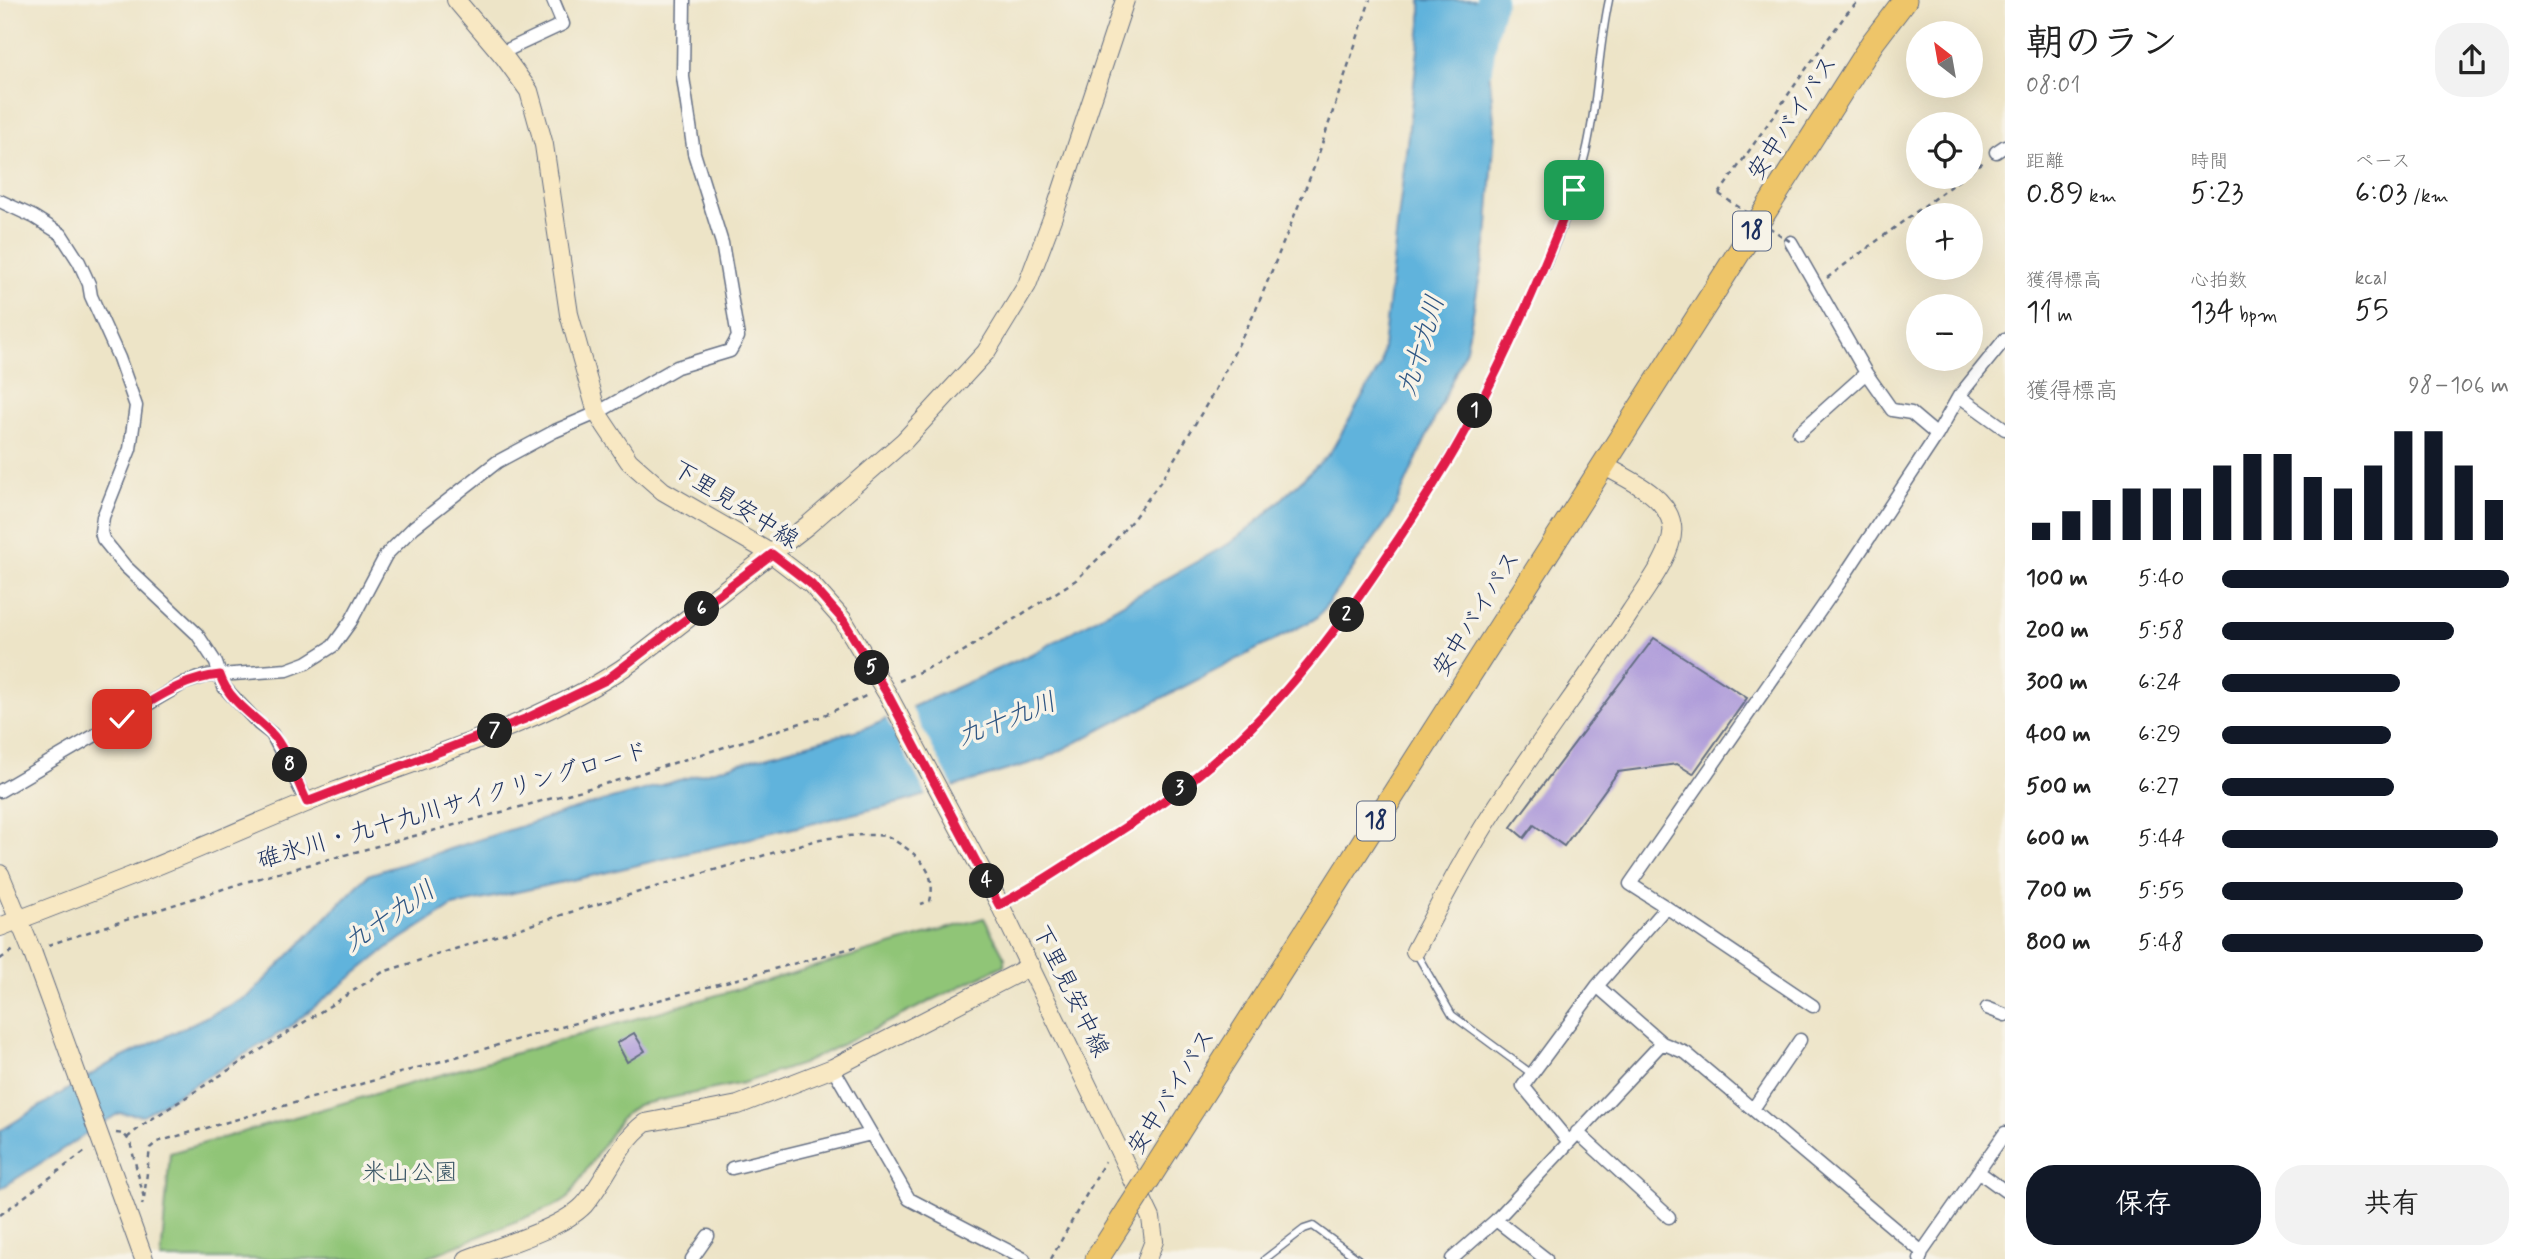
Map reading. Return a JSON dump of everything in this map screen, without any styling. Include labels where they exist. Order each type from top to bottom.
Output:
[{"type":"highway","name":"安中バイパス","points":[[1097,1259],[1873,42],[1905,0]]},
{"type":"street","name":"下里見安中線","points":[[456,0],[529,91],[544,145],[569,314],[597,414],[629,461],[663,491],[772,554],[811,584],[843,620],[885,690],[998,902],[1115,1142],[1151,1218],[1154,1241],[1147,1259]]},
{"type":"street","points":[[501,53],[563,24],[552,0]]},
{"type":"street","points":[[0,791],[184,682],[206,676],[287,670],[306,663],[333,646],[351,621],[386,555],[414,527],[497,462],[555,431],[597,414],[677,368],[730,351],[738,337],[722,243],[694,153],[683,77],[684,0]]},
{"type":"street","points":[[0,927],[130,877],[307,802],[525,719],[606,680],[772,554],[904,441],[986,352],[1027,285],[1056,208],[1125,0]]},
{"type":"street","points":[[0,201],[34,217],[61,234],[89,284],[91,296],[119,358],[136,406],[130,449],[103,517],[103,539],[125,566],[197,634],[216,663],[224,687],[272,734],[307,802]]},
{"type":"street","points":[[1791,242],[1866,373],[1892,410],[1911,413],[1937,435]]},
{"type":"street","points":[[1813,1006],[1630,884],[1843,576],[1937,435],[1959,396],[2005,339]]},
{"type":"street","points":[[1799,433],[1866,373]]},
{"type":"street","points":[[1959,396],[2005,429]]},
{"type":"street","points":[[1415,951],[1490,817],[1618,632],[1670,545],[1673,528],[1668,512],[1657,499],[1603,464]]},
{"type":"street","points":[[0,874],[32,948],[101,1146],[144,1259]]},
{"type":"street","points":[[1666,908],[1597,986],[1523,1086],[1573,1136],[1669,1217]]},
{"type":"street","points":[[467,1259],[561,1222],[584,1205],[633,1132],[645,1123],[738,1105],[833,1068],[1031,966]]},
{"type":"street","points":[[1597,986],[1662,1042],[1686,1053],[1921,1256],[2005,1133]]},
{"type":"street","points":[[1987,1008],[2005,1015]]},
{"type":"street","points":[[1753,1110],[1800,1040]]},
{"type":"street","points":[[1452,1259],[1496,1220],[1662,1042]]},
{"type":"street","points":[[833,1068],[909,1199],[1024,1259]]},
{"type":"street","points":[[732,1168],[871,1134]]},
{"type":"street","points":[[1979,1172],[2005,1191]]},
{"type":"street","points":[[1496,1220],[1546,1259]]},
{"type":"street","points":[[692,1259],[708,1236]]},
{"type":"lane","points":[[998,902],[1143,817],[1226,751],[1300,677],[1342,622],[1451,456],[1495,373],[1541,276],[1587,150],[1609,0]]},
{"type":"lane","points":[[1415,951],[1452,1015],[1532,1074]]},
{"type":"lane","points":[[1265,1259],[1304,1229],[1313,1226],[1359,1259]]},
{"type":"path","name":"碓氷川・九十九川サイクリングロード","points":[[0,959],[242,883],[626,778],[820,717],[885,690],[959,654],[1076,580],[1127,527],[1163,478],[1214,392],[1255,312],[1315,165],[1370,0]]},
{"type":"path","points":[[1791,242],[1719,194],[1806,69],[1847,13],[1860,0]]},
{"type":"path","points":[[1983,162],[2001,149]]},
{"type":"path","points":[[1816,286],[1947,189]]},
{"type":"path","points":[[127,1138],[144,1124],[383,972],[583,908],[820,839],[860,836],[888,836],[919,856],[930,875],[933,890],[930,901],[921,904]]},
{"type":"path","points":[[139,1207],[145,1198],[150,1148],[157,1142],[586,1020],[859,946]]},
{"type":"path","points":[[0,1215],[118,1132],[130,1142],[145,1198]]},
{"type":"path","points":[[1051,1259],[1115,1142]]},
{"type":"green space","name":"米山公園","points":[[984,918],[1005,958],[1004,965],[802,1064],[743,1083],[637,1105],[621,1118],[567,1199],[561,1203],[424,1259],[161,1259],[170,1153]]},
{"type":"water","points":[[1421,0],[1482,0],[1495,130],[1487,239],[1466,349],[1391,516],[1317,618],[1044,759],[903,802],[453,906],[390,946],[288,1028],[143,1115],[119,1113],[0,1189],[0,1131],[109,1064],[249,996],[368,875],[572,810],[865,728],[1036,652],[1230,543],[1263,517],[1330,453],[1381,365],[1421,24]]},
{"type":"pier","points":[[910,705],[955,790],[928,798],[885,716]]},
{"type":"building","points":[[1654,638],[1747,698],[1693,774],[1677,764],[1618,772],[1564,846],[1534,825],[1524,838],[1511,827]]},
{"type":"building","points":[[634,1033],[645,1051],[627,1062],[617,1043]]},
{"type":"waterway","name":"九十九川","points":[[1478,65],[1482,34],[1491,0]]},
{"type":"route","points":[[122,719],[184,682],[220,675],[224,687],[272,734],[307,802],[525,719],[606,680],[772,554],[811,584],[843,620],[888,695],[999,905],[1143,817],[1226,751],[1300,677],[1342,622],[1451,456],[1495,373],[1541,276],[1574,190]]}]
